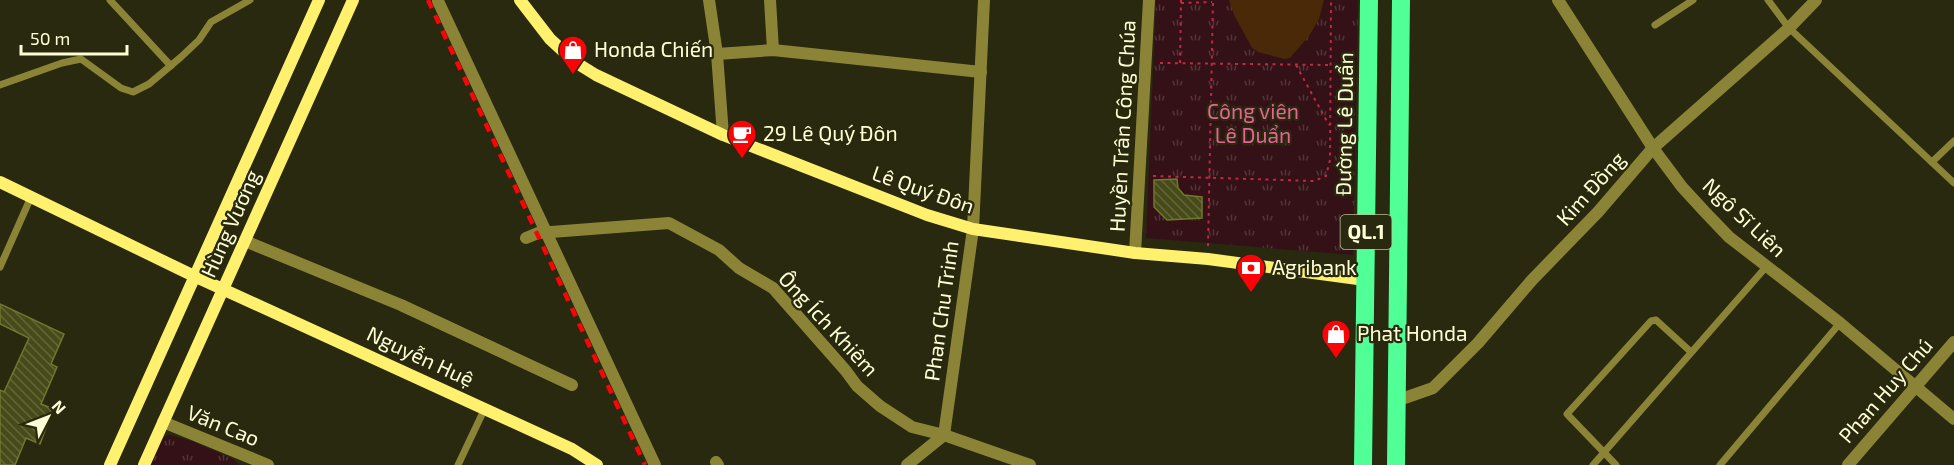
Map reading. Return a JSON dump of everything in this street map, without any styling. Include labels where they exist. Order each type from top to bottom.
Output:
[{"type":"highway","name":"Đường Lê Duẩn","points":[[1363,465],[1369,0]]},
{"type":"highway","name":"QL.1","points":[[1396,465],[1401,0]]},
{"type":"highway","points":[[1365,279],[1397,279]]},
{"type":"street","name":"Hùng Vương","points":[[110,465],[319,0]]},
{"type":"street","name":"Hùng Vương","points":[[144,465],[354,0]]},
{"type":"street","name":"Lê Quý Đôn","points":[[520,0],[550,39],[575,62],[596,75],[723,135],[927,215],[973,229],[1135,254],[1208,259],[1365,279]]},
{"type":"street","points":[[709,0],[717,54],[723,135]]},
{"type":"street","points":[[770,0],[773,50]]},
{"type":"street","name":"Phan Chu Trinh","points":[[944,435],[973,229],[984,0]]},
{"type":"street","name":"Huyền Trân Công Chúa","points":[[1135,254],[1149,0]]},
{"type":"street","name":"Ngô Sĩ Liên","points":[[1558,0],[1653,148],[1682,187],[1705,212],[1729,237],[1840,323],[1954,419]]},
{"type":"street","name":"Kim Đồng","points":[[1396,401],[1433,388],[1478,343],[1532,280],[1598,212],[1653,148],[1789,28],[1816,0]]},
{"type":"street","points":[[438,1],[655,465]]},
{"type":"street","points":[[717,54],[773,50],[981,72]]},
{"type":"street","points":[[0,182],[194,276]]},
{"type":"street","name":"Ông Ích Khiêm","points":[[526,238],[546,233],[669,223],[719,250],[739,268],[774,288],[857,386],[880,406],[912,427],[944,435],[1030,465]]},
{"type":"street","points":[[245,241],[401,305],[572,385]]},
{"type":"street","name":"Nguyễn Huệ","points":[[194,276],[572,448],[597,465]]},
{"type":"street","name":"Phan Huy Chú","points":[[1848,465],[1954,342]]},
{"type":"street","name":"Văn Cao","points":[[163,422],[254,462],[268,465]]},
{"type":"street","points":[[907,465],[944,435]]},
{"type":"lane","points":[[110,0],[171,66]]},
{"type":"lane","points":[[0,85],[62,63],[81,59],[122,88],[133,92],[149,84],[171,66],[199,40],[211,22],[250,0]]},
{"type":"lane","points":[[1656,25],[1693,0]]},
{"type":"lane","points":[[1768,0],[1789,28],[1954,183]]},
{"type":"lane","points":[[1932,162],[1954,141]]},
{"type":"lane","points":[[0,267],[31,197]]},
{"type":"lane","points":[[1593,465],[1766,267]]},
{"type":"lane","points":[[1616,465],[1567,414],[1651,321],[1656,320],[1691,352]]},
{"type":"lane","points":[[1720,465],[1840,323]]},
{"type":"lane","points":[[458,465],[485,408]]},
{"type":"path","points":[[1139,175],[1314,182],[1326,176],[1329,170],[1331,0]]},
{"type":"path","points":[[1180,63],[1181,2],[1212,1],[1208,259]]},
{"type":"path","points":[[1145,63],[1331,65]]},
{"type":"path","points":[[1296,65],[1330,126]]},
{"type":"green space","name":"Công viên Lê Duẩn","points":[[1156,0],[1358,0],[1353,255],[1146,238]]},
{"type":"green space","points":[[169,435],[192,441],[235,460],[239,465],[148,465],[162,438]]},
{"type":"shaded area","points":[[1229,0],[1324,0],[1319,19],[1309,36],[1290,58],[1284,59],[1258,52],[1252,48],[1234,15]]},
{"type":"building","points":[[1177,179],[1178,188],[1184,195],[1202,197],[1202,218],[1167,220],[1154,207],[1154,180]]},
{"type":"building","points":[[0,304],[64,334],[51,364],[57,367],[41,404],[53,409],[40,444],[26,438],[15,465],[0,465],[0,390],[4,392],[29,338],[0,324]]},
{"type":"railway","points":[[428,0],[645,465]]},
{"type":"place","name":"Honda Chiến","points":[[573,76]]},
{"type":"place","name":"29 Lê Quý Đôn","points":[[742,160]]},
{"type":"place","name":"Agribank","points":[[1251,294]]},
{"type":"place","name":"Phat Honda","points":[[1336,360]]}]
